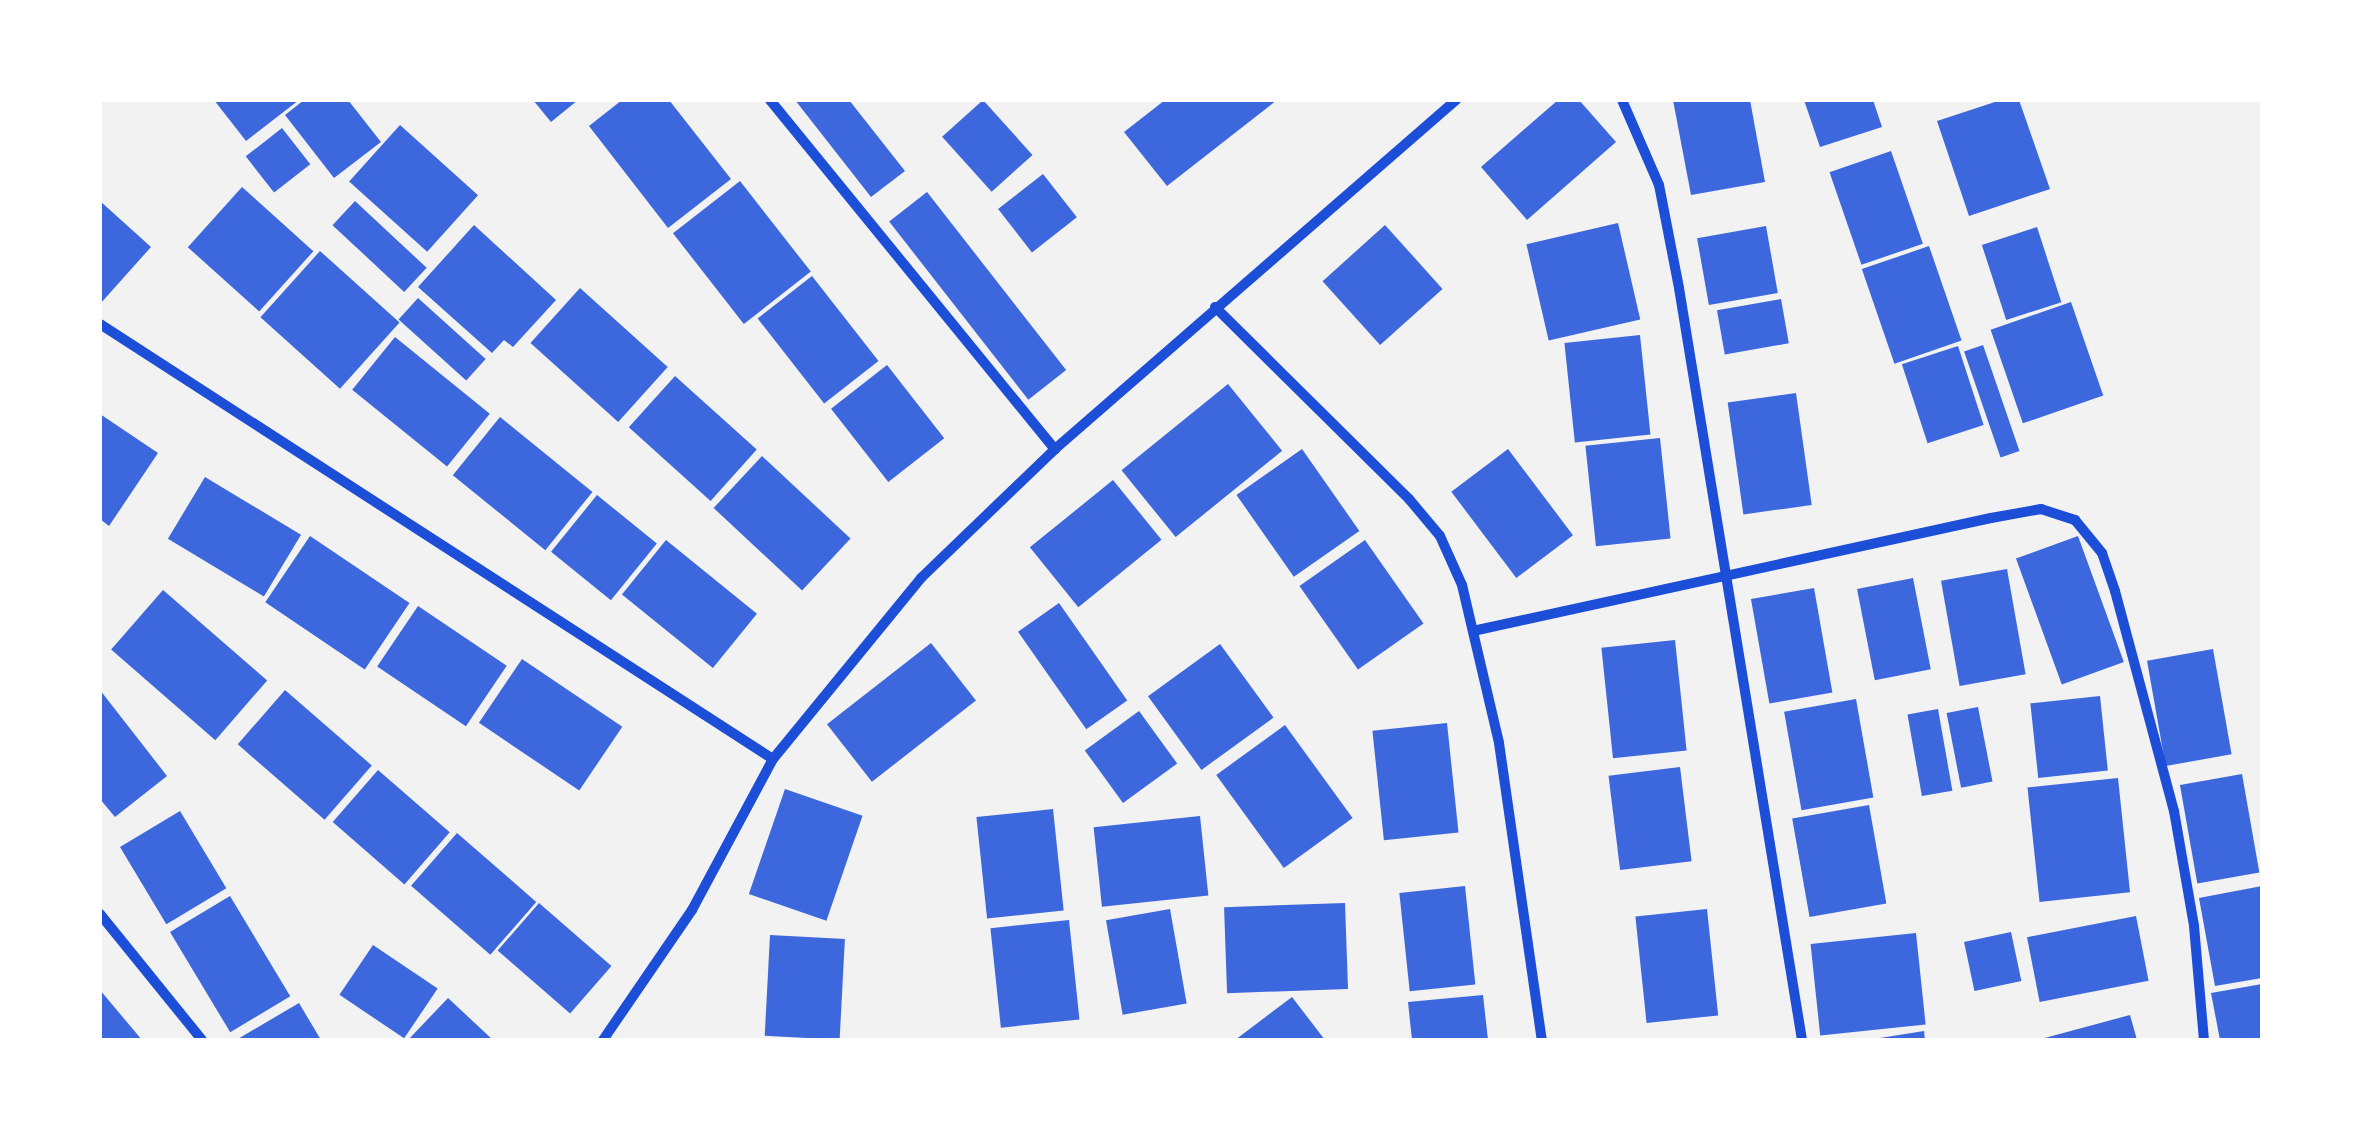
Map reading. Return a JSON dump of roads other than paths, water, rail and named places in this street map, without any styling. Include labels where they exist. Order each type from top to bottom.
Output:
[{"type":"street","points":[[770,100],[1055,449]]},
{"type":"street","points":[[622,1040],[606,1037],[692,910],[772,759],[922,578],[1055,449],[1456,100]]},
{"type":"street","points":[[1622,100],[1659,185],[1802,1040]]},
{"type":"street","points":[[1215,307],[1440,536],[1462,584],[1499,743],[1542,1040]]},
{"type":"street","points":[[100,324],[772,759]]},
{"type":"street","points":[[1473,631],[2040,509],[2075,520],[2102,553],[2115,591],[2174,811],[2194,926],[2204,1040]]},
{"type":"street","points":[[100,914],[202,1040]]}]
